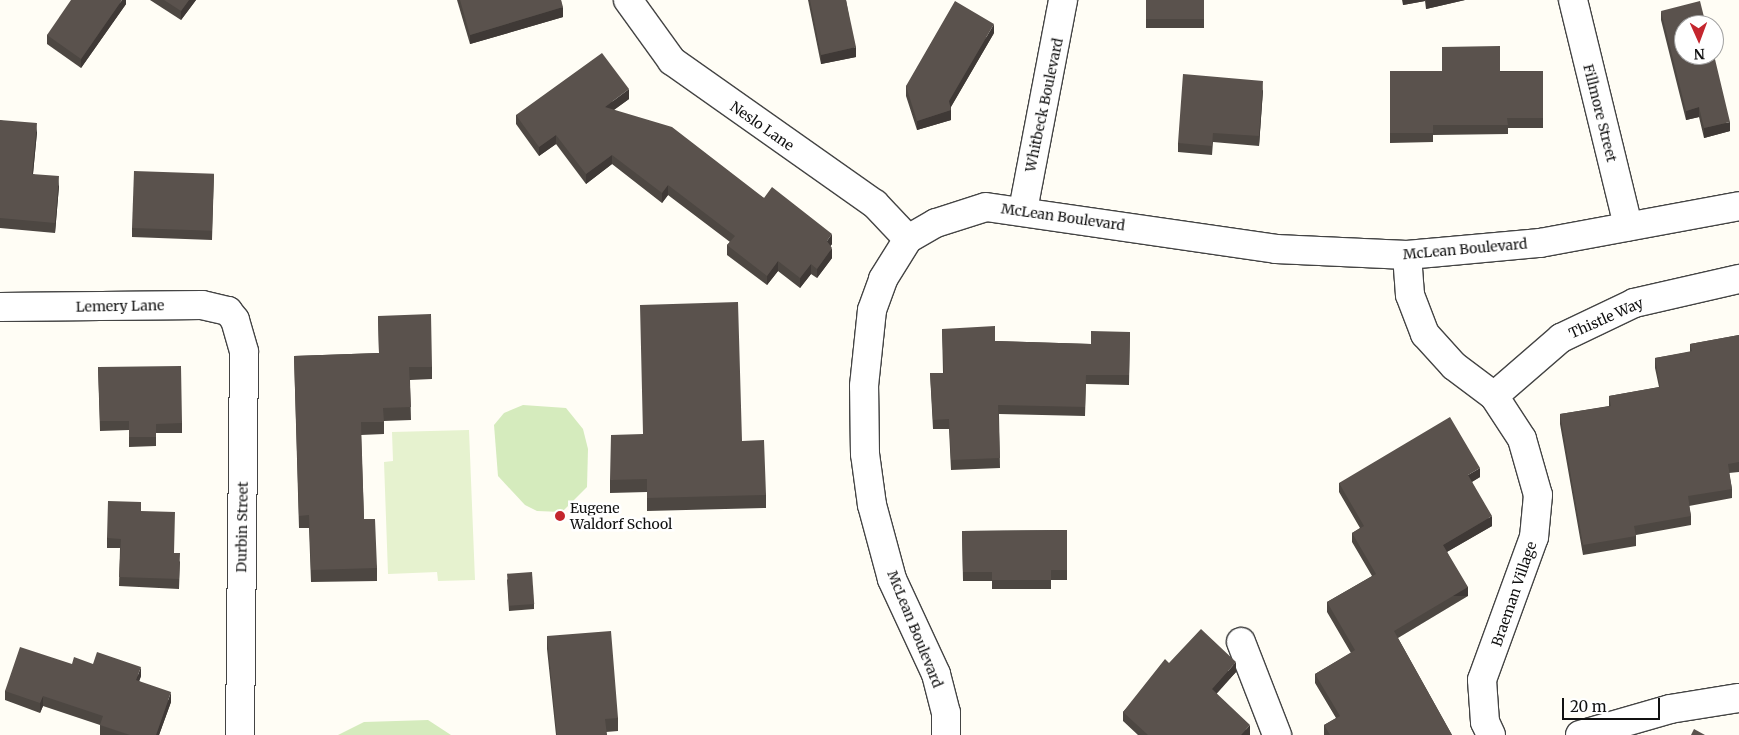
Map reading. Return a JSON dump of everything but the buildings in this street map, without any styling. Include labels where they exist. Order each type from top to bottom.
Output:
[{"type":"street","name":"Neslo Lane","points":[[628,0],[672,61],[875,204],[908,239]]},
{"type":"street","name":"Whitbeck Boulevard","points":[[1023,210],[1063,0]]},
{"type":"street","name":"Fillmore Street","points":[[1572,0],[1628,226]]},
{"type":"street","name":"McLean Boulevard","points":[[946,735],[946,713],[936,674],[892,579],[872,505],[865,454],[864,386],[872,310],[883,279],[908,239],[957,214],[986,207],[1023,210],[1276,249],[1407,255],[1503,248],[1739,206]]},
{"type":"street","name":"Braeman Village","points":[[1407,255],[1410,295],[1424,334],[1454,366],[1494,396],[1522,439],[1538,496],[1529,554],[1482,680],[1485,722],[1491,735]]},
{"type":"street","name":"Thistle Way","points":[[1494,396],[1561,338],[1634,302],[1739,279]]},
{"type":"street","name":"Lemery Lane","points":[[0,307],[202,305],[228,311],[235,320]]},
{"type":"street","name":"Durbin Street","points":[[235,320],[244,352],[240,735]]},
{"type":"street","points":[[1241,642],[1277,735]]},
{"type":"street","points":[[1580,735],[1670,709],[1739,698]]},
{"type":"green space","points":[[523,405],[566,408],[583,429],[588,449],[587,487],[562,512],[537,511],[525,505],[498,476],[494,425],[504,413]]},
{"type":"green space","points":[[469,430],[475,580],[438,581],[437,572],[388,574],[384,462],[393,461],[392,432]]},
{"type":"green space","points":[[428,720],[451,735],[338,735],[364,722]]},
{"type":"place","name":"Eugene Waldorf School","points":[[560,516]]}]
